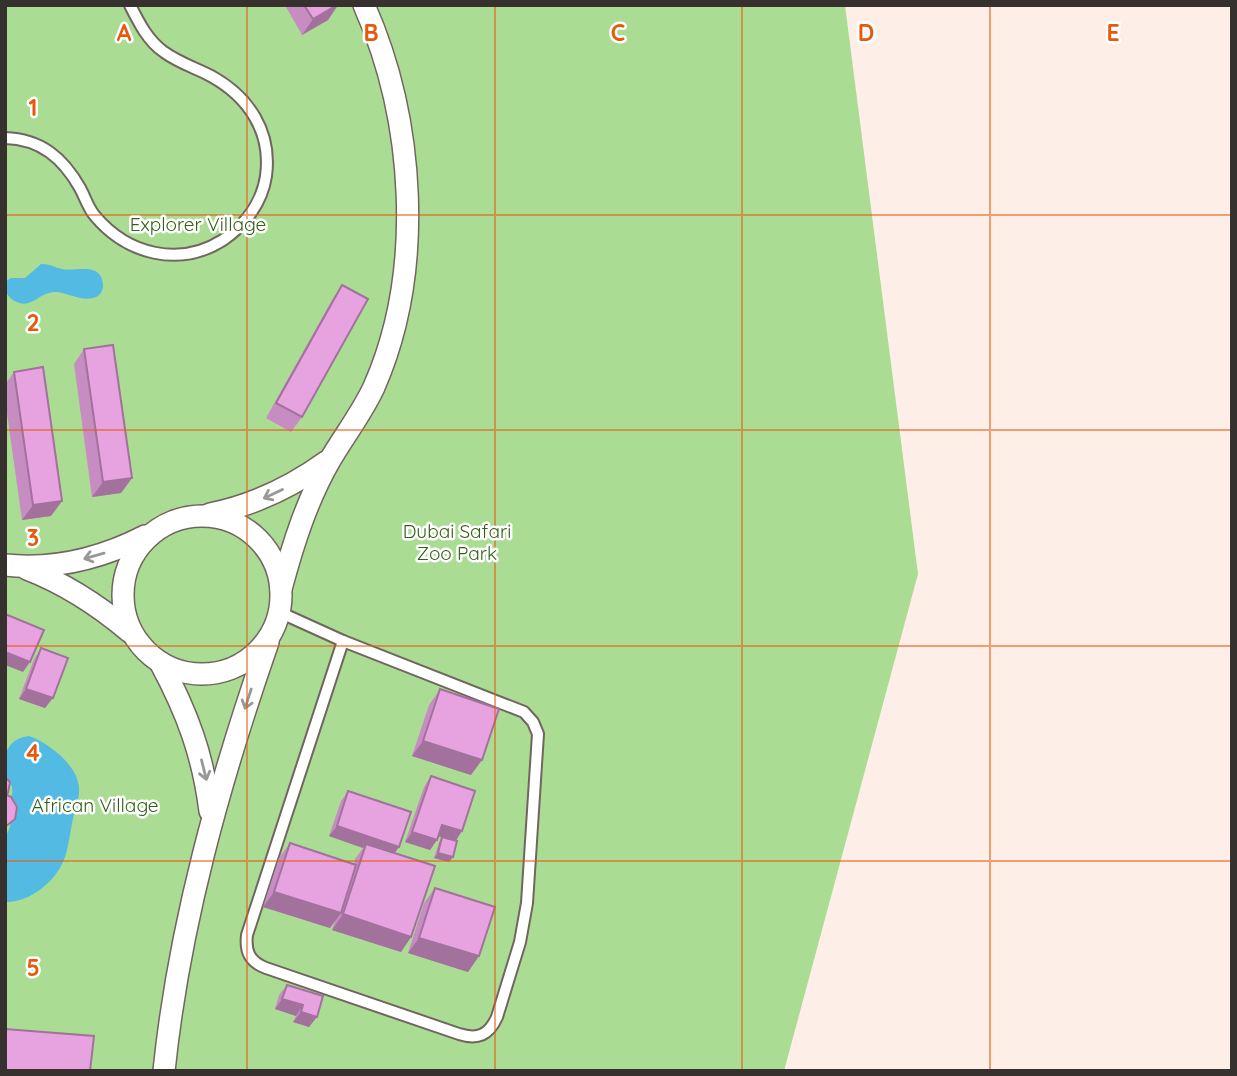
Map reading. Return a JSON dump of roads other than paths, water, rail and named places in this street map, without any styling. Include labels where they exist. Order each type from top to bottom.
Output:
[{"type":"street","points":[[164,1071],[178,975],[211,824],[241,722],[279,612],[281,589],[301,522],[331,458],[373,388],[398,317],[408,240],[406,167],[393,94],[365,5]]},
{"type":"street","points":[[12,566],[54,565],[90,558],[125,546],[178,519],[236,509],[270,497],[302,480],[331,458]]},
{"type":"street","points":[[201,515],[225,519],[246,529],[264,545],[276,565],[281,589]]},
{"type":"street","points":[[132,634],[124,612],[122,589],[128,566],[139,545],[157,529]]},
{"type":"street","points":[[12,566],[50,578],[79,593],[107,612],[132,634],[144,650],[179,671],[200,674],[221,671],[240,664],[257,651],[270,634]]},
{"type":"street","points":[[160,662],[181,700],[196,740],[206,782],[211,824]]},
{"type":"lane","points":[[5,138],[20,138],[39,144],[57,156],[70,171],[92,213],[111,233],[134,248],[160,255],[187,255],[213,246],[235,232],[253,211],[265,186],[268,159],[264,133],[250,110],[232,89],[162,51],[143,31],[130,5]]},
{"type":"lane","points":[[279,612],[343,641],[524,712],[533,722],[538,734],[527,904],[520,942],[497,1017],[492,1028],[482,1035],[470,1038],[266,968],[256,964],[249,956],[247,935],[343,641]]},
{"type":"water","points":[[41,264],[67,270],[87,269],[98,272],[103,284],[102,290],[97,296],[90,298],[47,293],[24,304],[11,298],[6,292],[5,282],[11,278],[25,278]]},
{"type":"water","points":[[29,736],[51,748],[71,768],[78,782],[78,798],[67,851],[57,873],[38,892],[13,902],[5,902],[5,836],[11,823],[12,792],[5,773],[5,759],[8,748],[16,740]]},
{"type":"park label","name":"Explorer Village","points":[[198,224]]},
{"type":"park label","name":"Dubai Safari Zoo Park","points":[[457,542]]},
{"type":"park label","name":"African Village","points":[[95,805]]}]
